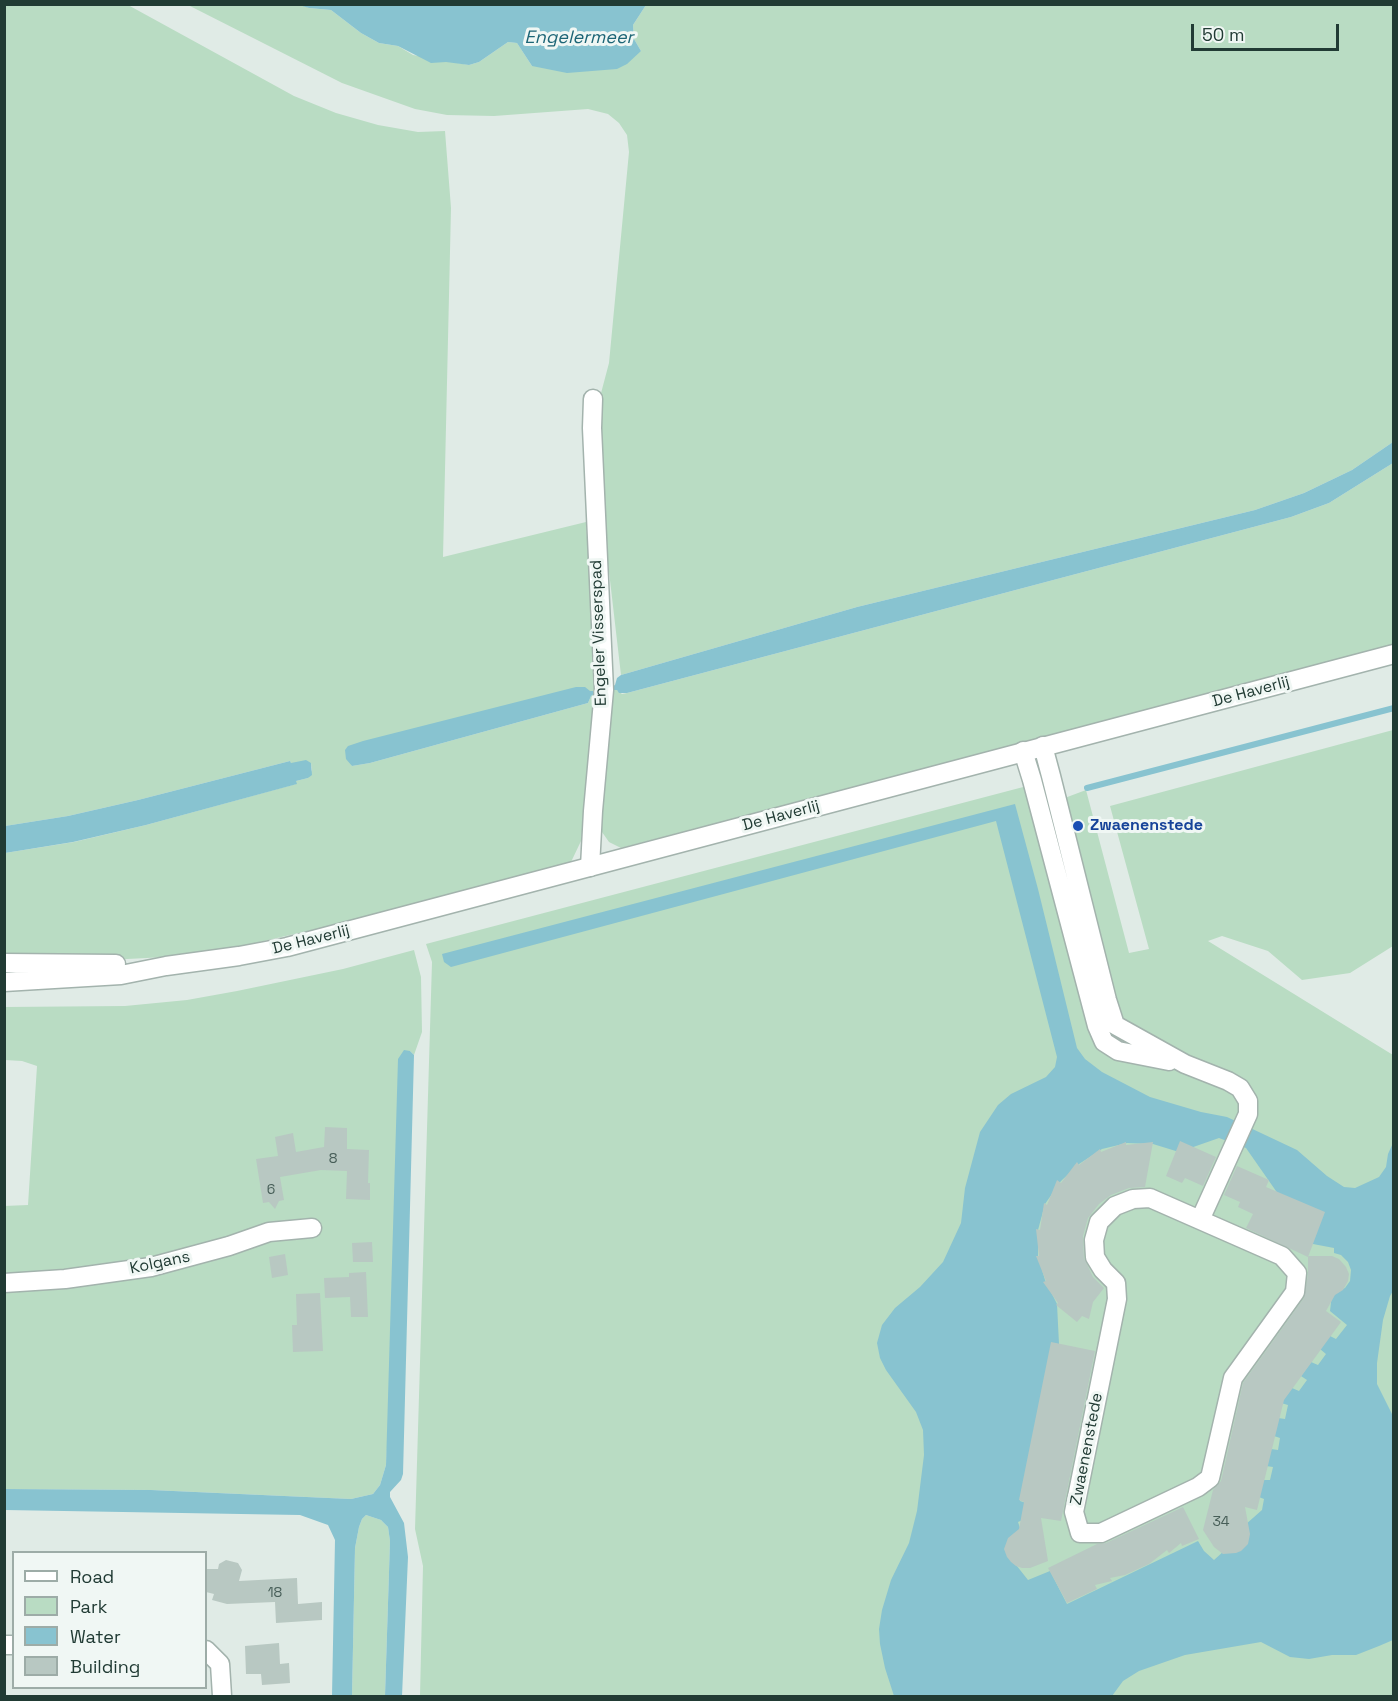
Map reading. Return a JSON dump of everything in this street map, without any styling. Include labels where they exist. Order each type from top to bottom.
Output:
[{"type":"street","name":"Engeler Visserspad","points":[[590,867],[604,690],[592,428],[593,399]]},
{"type":"street","name":"De Haverlij","points":[[4,982],[121,975],[287,947],[1394,654]]},
{"type":"street","points":[[1043,746],[1115,1025],[1185,1065]]},
{"type":"street","points":[[1023,751],[1097,1026],[1104,1042],[1118,1051],[1185,1065],[1228,1081],[1240,1088],[1248,1101],[1248,1114],[1200,1220]]},
{"type":"street","name":"De Haverlij","points":[[4,963],[166,966]]},
{"type":"street","name":"Zwaenenstede","points":[[1150,1198],[1200,1220],[1282,1256],[1297,1273],[1295,1292],[1233,1378],[1210,1478],[1198,1487],[1101,1533],[1080,1533],[1074,1512],[1117,1299],[1116,1283],[1103,1270],[1095,1257],[1094,1240],[1099,1222],[1115,1206],[1133,1199],[1150,1198]]},
{"type":"street","name":"Kolgans","points":[[4,1283],[65,1279],[151,1267],[229,1246],[269,1232],[312,1228]]},
{"type":"street","points":[[207,1651],[220,1664],[222,1696]]},
{"type":"green space","points":[[299,4],[309,8],[331,10],[361,33],[379,43],[398,46],[413,55],[469,65],[479,62],[508,42],[517,43],[532,66],[641,51],[634,39],[633,25],[646,5],[1393,5],[1393,442],[1352,470],[1304,493],[1255,510],[857,607],[621,675],[603,520],[600,397],[609,363],[629,152],[627,135],[619,123],[608,114],[588,109],[494,116],[447,115],[415,109],[342,83],[188,5]]},
{"type":"green space","points":[[5,5],[128,5],[294,96],[336,113],[378,125],[418,132],[445,131],[451,208],[443,557],[586,522],[597,695],[581,841],[571,862],[382,914],[242,946],[166,957],[69,962],[5,958],[5,853],[74,842],[146,825],[296,784],[296,781],[308,778],[312,770],[311,763],[291,764],[290,761],[68,816],[5,826]],"holes":[[[594,694],[588,703],[370,763],[352,766],[347,756]]]},
{"type":"green space","points":[[1393,463],[1393,646],[621,848],[609,842],[602,832],[599,819],[614,690],[622,694],[627,693],[1291,517],[1329,503]]},
{"type":"green space","points":[[1393,730],[1393,946],[1350,973],[1302,980],[1268,951],[1222,936],[1208,941],[1393,1055],[1393,1696],[420,1696],[423,1566],[415,1529],[432,962],[426,944],[1027,786],[1033,807],[1086,790],[1129,953],[1149,949],[1110,806]]},
{"type":"green space","points":[[414,950],[421,977],[422,1032],[414,1055],[410,1051],[386,1465],[380,1485],[373,1494],[351,1499],[151,1490],[5,1489],[4,1206],[28,1205],[37,1066],[22,1061],[5,1060],[5,1007],[125,1006],[187,1000],[343,969]]},
{"type":"green space","points":[[366,1515],[381,1520],[388,1527],[390,1541],[385,1696],[352,1696],[355,1548],[359,1527]]},
{"type":"water","name":"Engelermeer","points":[[299,5],[646,5],[633,25],[634,39],[641,51],[627,64],[617,69],[567,73],[532,66],[517,43],[508,42],[479,62],[469,65],[431,63],[398,46],[379,43],[361,33],[331,10]]},
{"type":"water","points":[[1393,442],[1393,463],[1329,503],[1291,517],[627,693],[614,690],[613,686],[621,675],[857,607],[1255,510],[1304,493],[1352,470]]},
{"type":"water","points":[[576,687],[585,687],[593,691],[594,694],[588,703],[370,763],[352,766],[346,759],[345,750],[348,746],[363,741]]},
{"type":"water","points":[[306,760],[311,763],[312,775],[296,781],[297,784],[146,825],[73,842],[5,853],[5,826],[68,816],[290,761],[291,763]]},
{"type":"water","points":[[1015,804],[1077,1048],[1085,1059],[1102,1072],[1150,1097],[1227,1117],[1297,1150],[1327,1176],[1344,1187],[1355,1188],[1379,1177],[1386,1167],[1393,1143],[1393,1291],[1383,1320],[1377,1363],[1377,1384],[1393,1416],[1393,1640],[1356,1655],[1332,1655],[1309,1659],[1290,1657],[1261,1642],[1185,1655],[1139,1671],[1123,1681],[1112,1696],[894,1696],[885,1668],[879,1629],[891,1580],[909,1543],[917,1511],[924,1455],[923,1430],[916,1412],[886,1370],[880,1358],[877,1343],[882,1325],[895,1308],[920,1287],[943,1262],[961,1223],[965,1188],[980,1132],[998,1105],[1011,1094],[1046,1077],[1055,1067],[1057,1057],[996,821],[451,967],[444,962],[442,954]],"holes":[[[1219,1138],[1246,1148],[1313,1244],[1334,1248],[1334,1253],[1341,1255],[1348,1262],[1351,1270],[1350,1281],[1345,1288],[1332,1294],[1330,1311],[1347,1325],[1336,1339],[1330,1336],[1320,1349],[1326,1354],[1318,1365],[1311,1362],[1301,1376],[1307,1380],[1299,1391],[1292,1388],[1281,1403],[1288,1405],[1285,1419],[1278,1418],[1274,1436],[1280,1438],[1278,1450],[1271,1449],[1266,1466],[1273,1467],[1270,1480],[1263,1480],[1259,1497],[1264,1499],[1262,1510],[1245,1525],[1224,1551],[1214,1560],[1204,1551],[1198,1541],[1067,1604],[1050,1571],[1028,1580],[1009,1556],[1020,1528],[1018,1522],[1027,1518],[1026,1503],[1020,1501],[1059,1344],[1057,1304],[1045,1280],[1038,1256],[1038,1230],[1045,1204],[1061,1181],[1079,1164],[1102,1149],[1127,1143],[1153,1144],[1179,1152]]]},
{"type":"water","points":[[404,1050],[414,1055],[403,1474],[401,1480],[390,1492],[390,1497],[404,1523],[408,1557],[402,1696],[385,1696],[390,1541],[388,1527],[381,1520],[366,1515],[359,1527],[355,1548],[352,1696],[332,1696],[335,1540],[328,1525],[300,1515],[5,1510],[5,1489],[151,1490],[351,1499],[373,1494],[380,1485],[386,1465],[398,1059]]},
{"type":"building","points":[[325,1127],[347,1128],[347,1149],[369,1150],[370,1200],[346,1199],[347,1171],[321,1170],[280,1177],[284,1200],[279,1201],[275,1209],[269,1202],[263,1203],[256,1159],[278,1156],[275,1137],[293,1133],[296,1152],[324,1147]]},
{"type":"building","points":[[1180,1141],[1216,1157],[1203,1186],[1185,1178],[1182,1183],[1166,1176]]},
{"type":"building","points":[[1126,1142],[1126,1145],[1153,1142],[1145,1187],[1129,1188],[1111,1195],[1099,1204],[1088,1218],[1083,1236],[1084,1258],[1093,1277],[1104,1288],[1093,1302],[1089,1319],[1082,1316],[1077,1322],[1056,1305],[1058,1303],[1043,1282],[1046,1281],[1036,1256],[1039,1256],[1036,1229],[1040,1230],[1044,1203],[1047,1205],[1057,1180],[1061,1183],[1077,1162],[1079,1165],[1100,1149],[1101,1152]]},
{"type":"building","points":[[1237,1166],[1269,1180],[1266,1187],[1325,1212],[1308,1257],[1246,1228],[1253,1214],[1238,1207],[1240,1202],[1224,1195]]},
{"type":"building","points":[[372,1242],[373,1262],[353,1262],[352,1243]]},
{"type":"building","points":[[285,1254],[288,1275],[272,1278],[269,1257]]},
{"type":"building","points":[[1308,1256],[1332,1256],[1339,1259],[1346,1267],[1349,1274],[1348,1281],[1343,1290],[1335,1295],[1326,1311],[1341,1322],[1284,1400],[1257,1510],[1245,1507],[1250,1534],[1248,1544],[1236,1553],[1223,1554],[1214,1547],[1203,1530],[1213,1490],[1221,1481],[1243,1383],[1304,1298]]},
{"type":"building","points":[[366,1272],[368,1317],[351,1317],[350,1297],[325,1298],[324,1278],[349,1277],[349,1273]]},
{"type":"building","points":[[320,1293],[323,1351],[293,1352],[292,1325],[297,1325],[296,1294]]},
{"type":"building","points":[[1051,1342],[1095,1351],[1061,1521],[1041,1518],[1048,1561],[1030,1568],[1022,1568],[1011,1562],[1004,1549],[1008,1538],[1019,1529],[1024,1502],[1019,1500]]},
{"type":"building","points":[[1183,1507],[1199,1539],[1182,1546],[1181,1543],[1169,1553],[1167,1550],[1149,1564],[1125,1575],[1110,1578],[1112,1581],[1095,1585],[1097,1589],[1067,1603],[1048,1568]]},
{"type":"building","points":[[226,1560],[238,1563],[242,1570],[239,1581],[297,1578],[298,1604],[322,1602],[322,1620],[276,1623],[275,1602],[227,1604],[212,1600],[214,1594],[207,1592],[207,1569],[218,1569],[219,1564]]},
{"type":"building","points":[[279,1643],[280,1664],[289,1663],[290,1683],[262,1685],[261,1674],[246,1674],[245,1646]]},
{"type":"waterway","points":[[1087,788],[1394,708]]},
{"type":"place","name":"Zwaenenstede","points":[[1078,826]]}]
